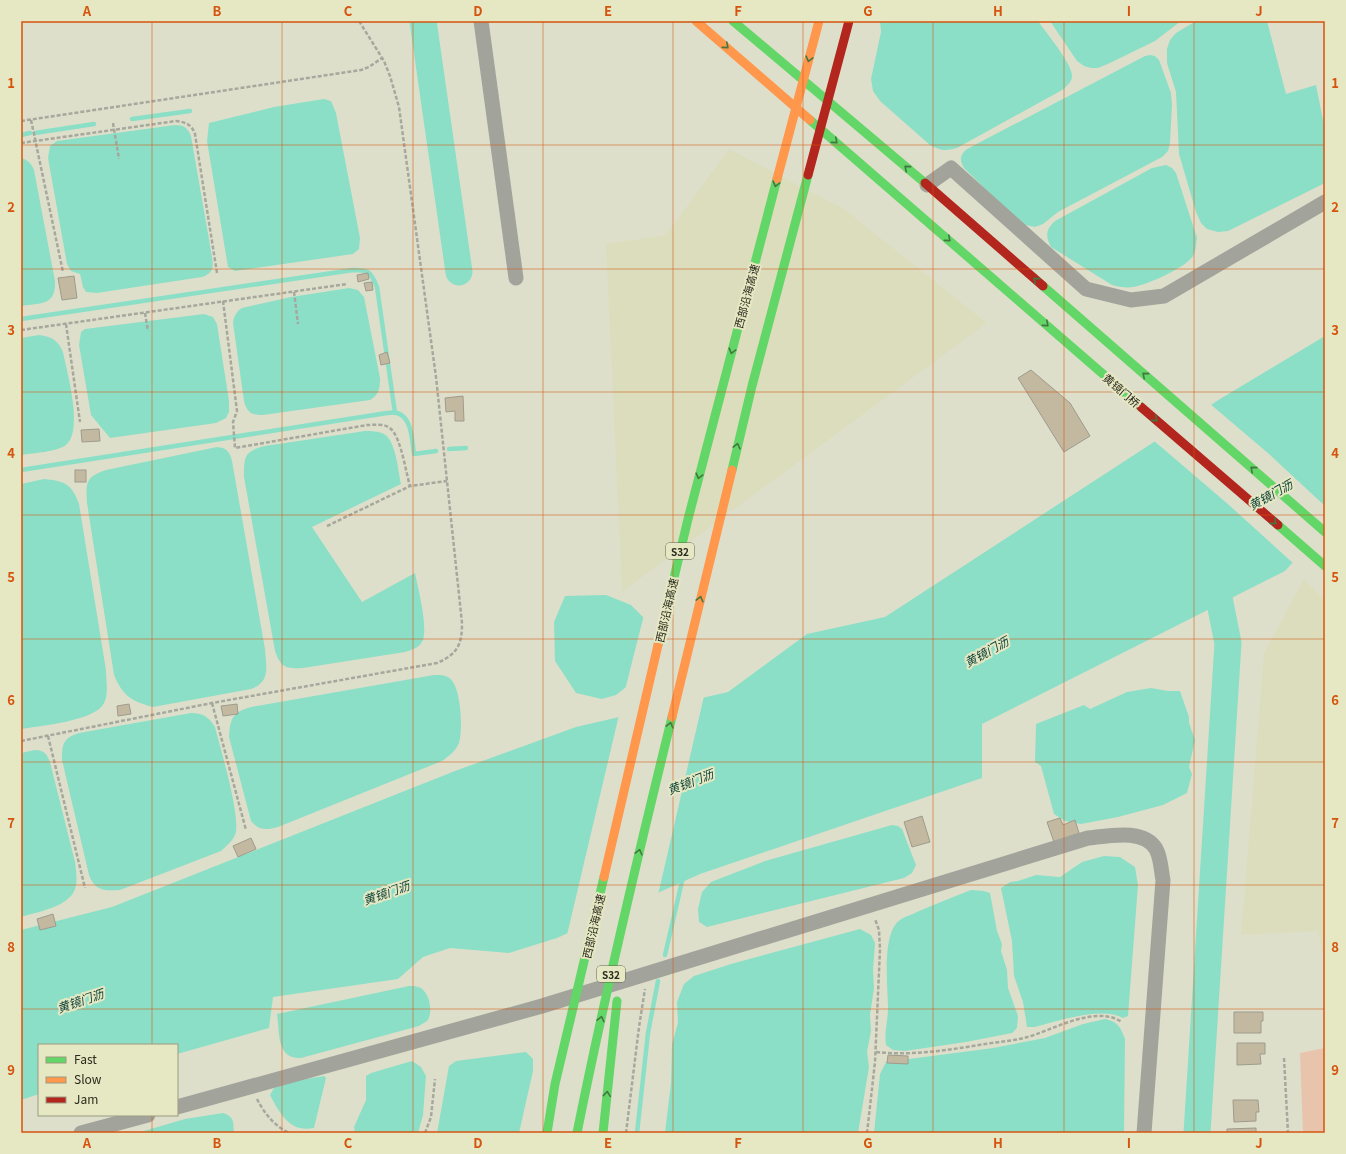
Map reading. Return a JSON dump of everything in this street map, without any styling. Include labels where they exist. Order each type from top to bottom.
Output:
[{"type":"main road","name":"黄镜门桥","points":[[696,21],[1325,566]]},
{"type":"main road","points":[[732,21],[932,189],[1325,532]]},
{"type":"main road","name":"西部沿海高速","points":[[547,1133],[555,1084],[688,519],[819,21]]},
{"type":"main road","name":"S32","points":[[578,1133],[592,1058],[630,890],[752,386],[849,21]]},
{"type":"main road","points":[[604,1133],[630,890]]},
{"type":"main road","points":[[542,1133],[555,1084]]},
{"type":"street","points":[[481,21],[516,278]]},
{"type":"street","points":[[932,189],[951,168],[1086,289],[1131,300],[1164,296],[1325,202]]},
{"type":"street","points":[[178,1107],[535,1008],[1088,838],[1134,835],[1146,840],[1155,848],[1159,858],[1163,880],[1144,1133]]},
{"type":"street","points":[[81,1133],[144,1116]]},
{"type":"path","points":[[21,741],[212,703],[437,662],[448,658],[458,649],[462,636],[462,623],[436,377],[399,107],[390,76],[382,58],[359,21]]},
{"type":"path","points":[[21,121],[361,70],[369,68],[382,58]]},
{"type":"path","points":[[31,120],[63,272]]},
{"type":"path","points":[[21,143],[176,121],[189,124],[195,134],[217,273]]},
{"type":"path","points":[[113,123],[119,159]]},
{"type":"path","points":[[21,330],[347,284]]},
{"type":"path","points":[[294,292],[298,324]]},
{"type":"path","points":[[223,302],[237,411],[233,422],[235,448],[367,425],[381,424],[391,429],[398,440],[410,486]]},
{"type":"path","points":[[145,313],[148,331]]},
{"type":"path","points":[[66,324],[80,422]]},
{"type":"path","points":[[327,526],[410,486],[447,481]]},
{"type":"path","points":[[212,703],[246,830]]},
{"type":"path","points":[[48,736],[85,888]]},
{"type":"path","points":[[863,907],[874,914],[879,930],[876,1052],[867,1133]]},
{"type":"path","points":[[626,1133],[639,1027],[648,973]]},
{"type":"path","points":[[876,1052],[910,1054],[1024,1038],[1080,1019],[1095,1017],[1115,1017],[1122,1022]]},
{"type":"path","points":[[1284,1058],[1288,1133]]},
{"type":"path","points":[[425,1133],[431,1117],[435,1079]]},
{"type":"path","points":[[252,1087],[260,1105],[272,1122],[290,1133]]},
{"type":"shaded area","points":[[729,149],[844,209],[987,323],[622,592],[606,244],[666,235]]},
{"type":"shaded area","points":[[1304,579],[1325,600],[1325,963],[1318,931],[1241,935],[1264,653]]},
{"type":"shaded area","points":[[1325,1048],[1325,1133],[1303,1133],[1300,1053]]},
{"type":"water","points":[[880,21],[1038,21],[1064,56],[1071,71],[1072,78],[1064,89],[957,148],[946,150],[940,149],[930,145],[880,101],[873,91],[871,79],[881,32]]},
{"type":"water","points":[[1050,21],[1181,21],[1155,41],[1110,63],[1098,68],[1091,68],[1084,66],[1077,61]]},
{"type":"water","points":[[1196,21],[1267,21],[1286,94],[1316,85],[1325,130],[1325,183],[1228,231],[1218,232],[1207,229],[1201,223],[1196,212],[1179,154],[1176,92],[1167,63],[1167,49],[1170,40],[1176,33]]},
{"type":"water","points":[[1145,56],[1155,56],[1159,60],[1171,93],[1172,105],[1170,143],[1168,151],[1162,157],[1058,212],[1043,224],[1035,227],[1021,224],[964,168],[961,158],[967,149]]},
{"type":"water","points":[[324,99],[331,101],[336,113],[360,238],[359,249],[353,254],[235,271],[228,267],[207,141],[209,123],[274,107]]},
{"type":"water","points":[[175,125],[185,128],[191,136],[212,260],[212,270],[210,273],[202,277],[97,293],[86,292],[83,287],[80,274],[71,271],[67,264],[48,158],[50,146],[57,141]]},
{"type":"water","points":[[21,158],[29,162],[34,170],[55,281],[55,289],[53,295],[46,302],[21,306]]},
{"type":"water","points":[[1166,165],[1172,168],[1176,173],[1197,238],[1193,256],[1182,266],[1139,286],[1120,287],[1112,285],[1051,247],[1047,233],[1055,221],[1152,168]]},
{"type":"water","points":[[349,288],[358,290],[364,297],[380,378],[379,388],[375,396],[370,400],[263,415],[248,411],[244,401],[233,323],[237,313],[242,308],[291,297]]},
{"type":"water","points":[[204,314],[213,317],[217,324],[229,401],[229,412],[226,418],[216,423],[110,438],[91,415],[79,345],[81,332],[85,329]]},
{"type":"water","points":[[39,335],[48,337],[57,342],[63,352],[73,401],[74,427],[71,438],[66,445],[51,451],[21,455],[21,338]]},
{"type":"water","name":"黄镜门沥","points":[[1325,336],[1325,528],[1285,571],[982,724],[982,778],[700,874],[557,938],[509,953],[450,948],[423,957],[398,979],[273,997],[269,1028],[178,1054],[178,1044],[38,1044],[38,1094],[21,1100],[21,930],[112,907],[455,771],[576,727],[728,692],[807,634],[885,617],[1220,399]]},
{"type":"water","points":[[365,431],[379,432],[388,438],[396,456],[401,484],[312,527],[362,602],[415,573],[424,619],[424,636],[421,644],[412,650],[405,652],[303,668],[288,668],[282,664],[275,651],[244,477],[245,460],[249,453],[253,450],[265,446]]},
{"type":"water","points":[[217,447],[228,451],[232,461],[265,649],[266,673],[262,682],[251,689],[153,707],[133,700],[124,693],[114,675],[87,503],[87,486],[90,478],[106,470]]},
{"type":"water","points":[[44,479],[57,481],[67,485],[74,492],[79,504],[106,670],[107,691],[104,703],[99,709],[90,714],[66,722],[21,729],[21,484]]},
{"type":"water","points":[[606,595],[631,605],[647,621],[630,684],[616,695],[602,699],[576,693],[555,661],[554,622],[565,596]]},
{"type":"water","points":[[434,675],[442,675],[449,678],[453,682],[458,695],[460,712],[461,730],[459,743],[454,751],[442,761],[278,827],[263,829],[257,827],[251,821],[229,737],[230,725],[236,714],[251,707]]},
{"type":"water","points":[[1151,688],[1168,691],[1180,691],[1189,717],[1189,723],[1195,740],[1189,767],[1192,774],[1187,793],[1163,805],[1118,817],[1081,824],[1065,821],[1054,814],[1041,766],[1035,762],[1036,724],[1084,705],[1090,709],[1127,692]]},
{"type":"water","points":[[191,713],[205,716],[215,727],[236,815],[234,837],[221,851],[120,890],[105,890],[97,887],[89,875],[62,760],[64,742],[70,737],[79,733]]},
{"type":"water","points":[[35,750],[45,753],[50,762],[75,862],[76,883],[72,895],[66,900],[52,908],[21,917],[21,753]]},
{"type":"water","points":[[892,825],[898,826],[902,829],[916,865],[912,873],[904,878],[707,927],[699,922],[698,909],[702,892],[711,882],[765,861]]},
{"type":"water","points":[[1104,856],[1120,857],[1135,867],[1138,885],[1128,1016],[1123,1018],[1114,1015],[1092,1014],[1067,1018],[1035,1027],[1027,1027],[1023,1002],[1014,976],[1012,941],[1001,888],[1010,882],[1036,875],[1060,877],[1082,862]]},
{"type":"water","points":[[971,890],[990,893],[997,931],[1002,944],[1001,951],[1007,970],[1008,988],[1018,1016],[1017,1028],[1012,1033],[966,1042],[905,1051],[893,1050],[886,1045],[885,1036],[888,1008],[888,948],[890,936],[894,927],[904,917]]},
{"type":"water","points":[[860,929],[871,935],[875,943],[873,970],[874,988],[870,1015],[871,1031],[867,1052],[869,1067],[858,1133],[665,1133],[671,1083],[672,1044],[678,1023],[677,1002],[684,984],[694,976],[731,964]]},
{"type":"water","points":[[409,986],[423,989],[429,1001],[429,1018],[426,1022],[419,1026],[301,1058],[293,1057],[283,1050],[279,1037],[277,1014]]},
{"type":"water","points":[[1105,1019],[1118,1025],[1125,1039],[1124,1133],[874,1133],[880,1074],[886,1062],[993,1048],[1045,1038],[1083,1024]]},
{"type":"water","points":[[526,1052],[533,1059],[533,1071],[519,1133],[437,1133],[449,1066],[456,1061]]},
{"type":"water","points":[[412,1061],[421,1067],[426,1076],[423,1115],[418,1133],[355,1133],[354,1127],[366,1100],[366,1076],[371,1073]]},
{"type":"water","points":[[324,1076],[326,1078],[314,1128],[298,1128],[292,1125],[282,1115],[270,1095],[274,1088],[295,1081]]},
{"type":"water","points":[[223,1113],[230,1116],[233,1123],[234,1133],[137,1133],[185,1119]]},
{"type":"pier","points":[[1209,403],[1269,454],[1325,506],[1325,530],[1294,564],[1229,505],[1153,440]]},
{"type":"pier","points":[[644,615],[649,621],[632,685],[625,690]]},
{"type":"pier","points":[[704,696],[658,895],[567,935],[619,715]]},
{"type":"building","points":[[368,273],[369,279],[358,282],[357,275]]},
{"type":"building","points":[[74,276],[77,298],[62,300],[58,278]]},
{"type":"building","points":[[372,282],[373,290],[366,291],[364,283]]},
{"type":"building","points":[[387,352],[390,363],[381,365],[379,355]]},
{"type":"building","points":[[1031,370],[1070,403],[1090,436],[1064,452],[1018,378]]},
{"type":"building","points":[[463,396],[464,421],[455,421],[455,411],[446,412],[445,398]]},
{"type":"building","points":[[99,429],[100,441],[82,442],[81,430]]},
{"type":"building","points":[[75,470],[86,470],[86,482],[75,482]]},
{"type":"building","points":[[129,704],[131,714],[118,716],[117,706]]},
{"type":"building","points":[[237,704],[238,714],[223,716],[221,706]]},
{"type":"building","points":[[922,816],[930,842],[912,847],[904,822]]},
{"type":"building","points":[[1060,818],[1063,825],[1075,820],[1079,833],[1054,842],[1047,822]]},
{"type":"building","points":[[251,838],[256,849],[238,857],[233,846]]},
{"type":"building","points":[[53,914],[56,926],[40,930],[37,919]]},
{"type":"building","points":[[1234,1012],[1263,1012],[1261,1033],[1234,1033]]},
{"type":"building","points":[[1237,1043],[1265,1043],[1265,1054],[1260,1054],[1261,1064],[1237,1065]]},
{"type":"building","points":[[888,1055],[908,1056],[908,1064],[887,1063]]},
{"type":"building","points":[[1233,1100],[1258,1100],[1259,1112],[1256,1112],[1256,1121],[1234,1122]]},
{"type":"building","points":[[1256,1128],[1256,1133],[1227,1133],[1227,1129]]},
{"type":"waterway","points":[[423,21],[459,272]]},
{"type":"waterway","points":[[132,119],[190,111]]},
{"type":"waterway","points":[[35,133],[94,124]]},
{"type":"waterway","points":[[21,135],[30,133]]},
{"type":"waterway","points":[[21,319],[353,270],[366,271],[371,275],[377,287],[395,413]]},
{"type":"waterway","points":[[21,470],[387,413],[397,413],[406,419],[412,436],[414,454],[436,451]]},
{"type":"waterway","points":[[449,449],[466,448]]},
{"type":"waterway","points":[[1197,1133],[1228,643],[1215,578]]},
{"type":"waterway","points":[[665,955],[683,877]]},
{"type":"waterway","points":[[637,1133],[648,1033],[658,981]]},
{"type":"traffic: fast","points":[[733,21],[925,183]]},
{"type":"traffic: fast","points":[[810,120],[1141,407]]},
{"type":"traffic: fast","points":[[732,470],[752,386],[808,175]]},
{"type":"traffic: fast","points":[[658,645],[688,519],[777,179]]},
{"type":"traffic: fast","points":[[1043,286],[1325,532]]},
{"type":"traffic: fast","points":[[1278,525],[1325,566]]},
{"type":"traffic: fast","points":[[577,1133],[622,924],[672,717]]},
{"type":"traffic: fast","points":[[547,1133],[555,1084],[604,877]]},
{"type":"traffic: fast","points":[[603,1133],[617,1001]]},
{"type":"traffic: slow","points":[[696,21],[810,120]]},
{"type":"traffic: slow","points":[[777,179],[819,21]]},
{"type":"traffic: slow","points":[[672,717],[732,470]]},
{"type":"traffic: slow","points":[[604,877],[658,645]]},
{"type":"traffic: jam","points":[[808,175],[849,21]]},
{"type":"traffic: jam","points":[[925,183],[1043,286]]},
{"type":"traffic: jam","points":[[1141,407],[1278,525]]}]
